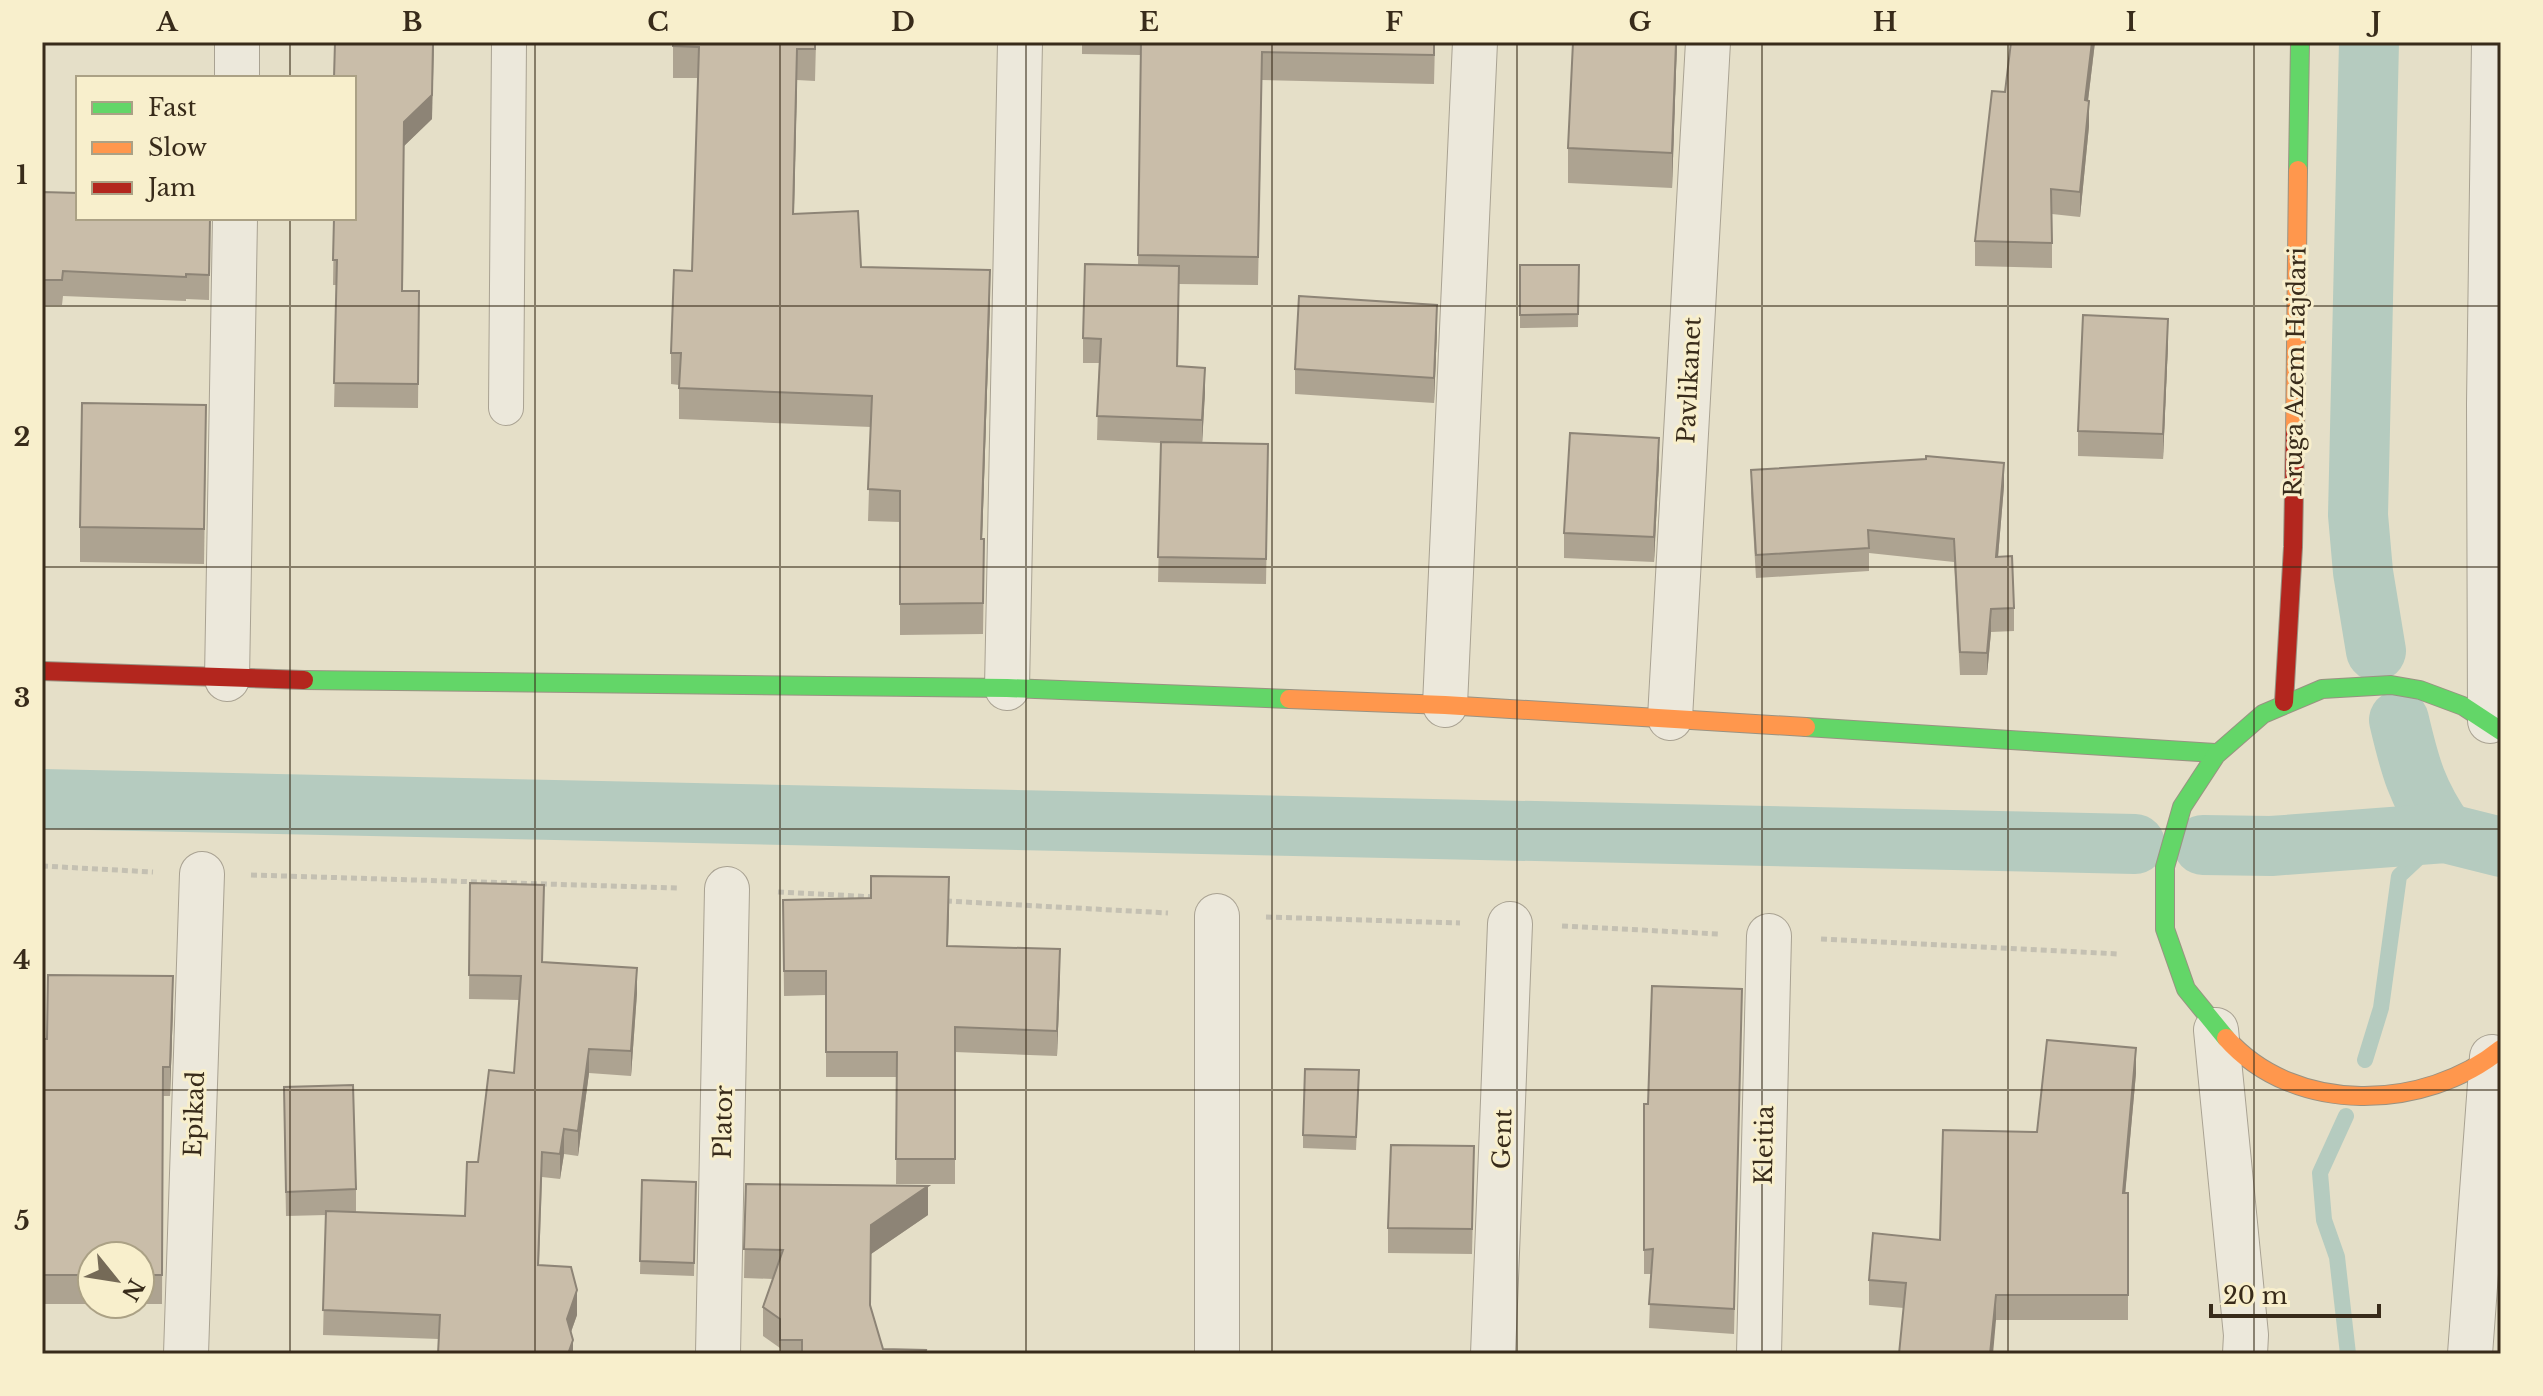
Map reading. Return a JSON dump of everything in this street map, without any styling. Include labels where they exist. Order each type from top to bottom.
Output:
[{"type":"street","points":[[237,42],[237,76]]},
{"type":"street","points":[[1007,688],[1020,42]]},
{"type":"street","points":[[1445,705],[1475,42]]},
{"type":"street","name":"Pavlikanet","points":[[1670,718],[1708,42]]},
{"type":"street","name":"Rruga Azem Hajdari","points":[[2284,702],[2293,547],[2300,42]]},
{"type":"street","points":[[2494,42],[2489,404],[2496,726]]},
{"type":"street","points":[[227,679],[235,220]]},
{"type":"street","points":[[42,671],[227,679],[1007,688],[1445,705],[2215,753]]},
{"type":"street","points":[[2496,726],[2452,701],[2411,687],[2368,683],[2325,688],[2284,702],[2247,724],[2215,753],[2190,788],[2172,828],[2163,871],[2164,913],[2173,956],[2191,996],[2216,1030],[2249,1059],[2286,1080],[2327,1094],[2371,1097],[2413,1093],[2455,1079],[2497,1053]]},
{"type":"street","name":"Epikad","points":[[186,1354],[202,874]]},
{"type":"street","name":"Plator","points":[[718,1354],[727,889]]},
{"type":"street","points":[[1217,916],[1217,1354]]},
{"type":"street","name":"Gent","points":[[1493,1354],[1510,924]]},
{"type":"street","name":"Kleitia","points":[[1759,1354],[1769,936]]},
{"type":"street","points":[[2216,1030],[2246,1335],[2245,1354]]},
{"type":"street","points":[[2470,1354],[2497,1053]]},
{"type":"lane","points":[[506,408],[509,42]]},
{"type":"path","points":[[42,866],[202,874],[727,889],[885,898]]},
{"type":"path","points":[[932,900],[1217,916],[1510,924],[2173,956]]},
{"type":"building","points":[[335,42],[433,42],[432,95],[404,122],[402,291],[419,291],[418,384],[334,383],[337,260],[333,260],[334,220],[356,220],[356,76],[334,76]]},
{"type":"building","points":[[673,42],[815,42],[815,49],[797,49],[793,214],[858,211],[861,267],[990,270],[981,539],[984,539],[983,603],[900,604],[900,491],[868,489],[872,396],[679,388],[681,353],[671,353],[674,270],[692,271],[699,47],[673,46]]},
{"type":"building","points":[[1141,42],[1434,42],[1434,55],[1262,52],[1258,257],[1138,255]]},
{"type":"building","points":[[1573,42],[1676,42],[1672,153],[1568,148]]},
{"type":"building","points":[[2011,42],[2092,42],[2080,192],[2051,189],[2052,243],[1975,241],[1992,91],[2005,92]]},
{"type":"building","points":[[42,192],[76,193],[76,220],[210,220],[209,275],[186,274],[186,277],[63,271],[62,280],[42,280]]},
{"type":"building","points":[[1085,264],[1179,266],[1177,366],[1205,368],[1202,420],[1097,416],[1101,339],[1083,338]]},
{"type":"building","points":[[1520,265],[1579,265],[1578,314],[1520,315]]},
{"type":"building","points":[[1299,296],[1437,305],[1434,378],[1295,369]]},
{"type":"building","points":[[2083,315],[2168,319],[2163,434],[2078,431]]},
{"type":"building","points":[[82,403],[206,405],[204,529],[80,527]]},
{"type":"building","points":[[1570,433],[1659,438],[1654,537],[1564,533]]},
{"type":"building","points":[[1161,442],[1268,444],[1266,559],[1158,557]]},
{"type":"building","points":[[1926,456],[2004,463],[1996,557],[2012,556],[2014,608],[1991,609],[1987,653],[1960,652],[1954,539],[1868,530],[1869,548],[1756,555],[1751,470],[1926,459]]},
{"type":"building","points":[[871,876],[949,877],[947,946],[1060,949],[1057,1031],[955,1027],[955,1159],[896,1159],[897,1052],[826,1052],[826,971],[784,971],[783,900],[871,898]]},
{"type":"building","points":[[470,883],[544,885],[542,962],[637,968],[631,1051],[589,1049],[578,1131],[564,1129],[560,1154],[542,1152],[538,1265],[571,1267],[577,1290],[567,1319],[573,1340],[568,1354],[438,1354],[440,1315],[323,1310],[326,1211],[465,1216],[467,1162],[478,1162],[489,1070],[514,1073],[521,976],[469,975]]},
{"type":"building","points":[[48,975],[173,976],[170,1067],[163,1067],[162,1275],[156,1275],[156,1240],[76,1240],[76,1275],[42,1275],[42,1039],[47,1039]]},
{"type":"building","points":[[1652,986],[1742,989],[1734,1309],[1649,1304],[1653,1249],[1644,1250],[1644,1104],[1648,1104]]},
{"type":"building","points":[[2047,1040],[2136,1048],[2123,1193],[2128,1193],[2128,1295],[1996,1295],[1990,1354],[1899,1354],[1906,1283],[1869,1280],[1873,1233],[1940,1240],[1943,1130],[2037,1132]]},
{"type":"building","points":[[1305,1069],[1359,1070],[1356,1137],[1303,1135]]},
{"type":"building","points":[[353,1085],[356,1189],[286,1192],[284,1087]]},
{"type":"building","points":[[1391,1145],[1474,1146],[1472,1229],[1388,1228]]},
{"type":"building","points":[[642,1180],[696,1182],[694,1263],[640,1261]]},
{"type":"building","points":[[746,1184],[928,1186],[871,1225],[870,1305],[883,1349],[926,1350],[925,1354],[802,1354],[802,1340],[780,1340],[780,1319],[763,1307],[783,1250],[744,1249]]},
{"type":"waterway","points":[[2369,42],[2358,515],[2363,572],[2376,651]]},
{"type":"waterway","points":[[2399,720],[2416,779],[2445,833]]},
{"type":"waterway","points":[[42,799],[2135,844]]},
{"type":"waterway","points":[[2365,1060],[2381,1008],[2399,876],[2445,833]]},
{"type":"waterway","points":[[2203,845],[2271,846],[2445,833],[2501,847]]},
{"type":"waterway","points":[[2346,1116],[2320,1173],[2324,1220],[2337,1257],[2348,1354]]},
{"type":"traffic: fast","points":[[2298,170],[2300,42]]},
{"type":"traffic: fast","points":[[304,680],[1007,688],[1289,699]]},
{"type":"traffic: fast","points":[[2226,1038],[2186,989],[2165,929],[2165,867],[2182,807],[2216,755],[2263,714],[2322,689],[2391,685],[2420,690],[2463,706],[2501,731]]},
{"type":"traffic: fast","points":[[1806,727],[2215,753]]},
{"type":"traffic: slow","points":[[2295,434],[2298,170]]},
{"type":"traffic: slow","points":[[1289,699],[1445,705],[1806,727]]},
{"type":"traffic: slow","points":[[2226,1038],[2255,1063],[2287,1081],[2323,1092],[2361,1096],[2399,1093],[2436,1084],[2470,1070],[2501,1049]]},
{"type":"traffic: jam","points":[[2284,702],[2293,547],[2295,434]]},
{"type":"traffic: jam","points":[[42,671],[304,680]]}]
